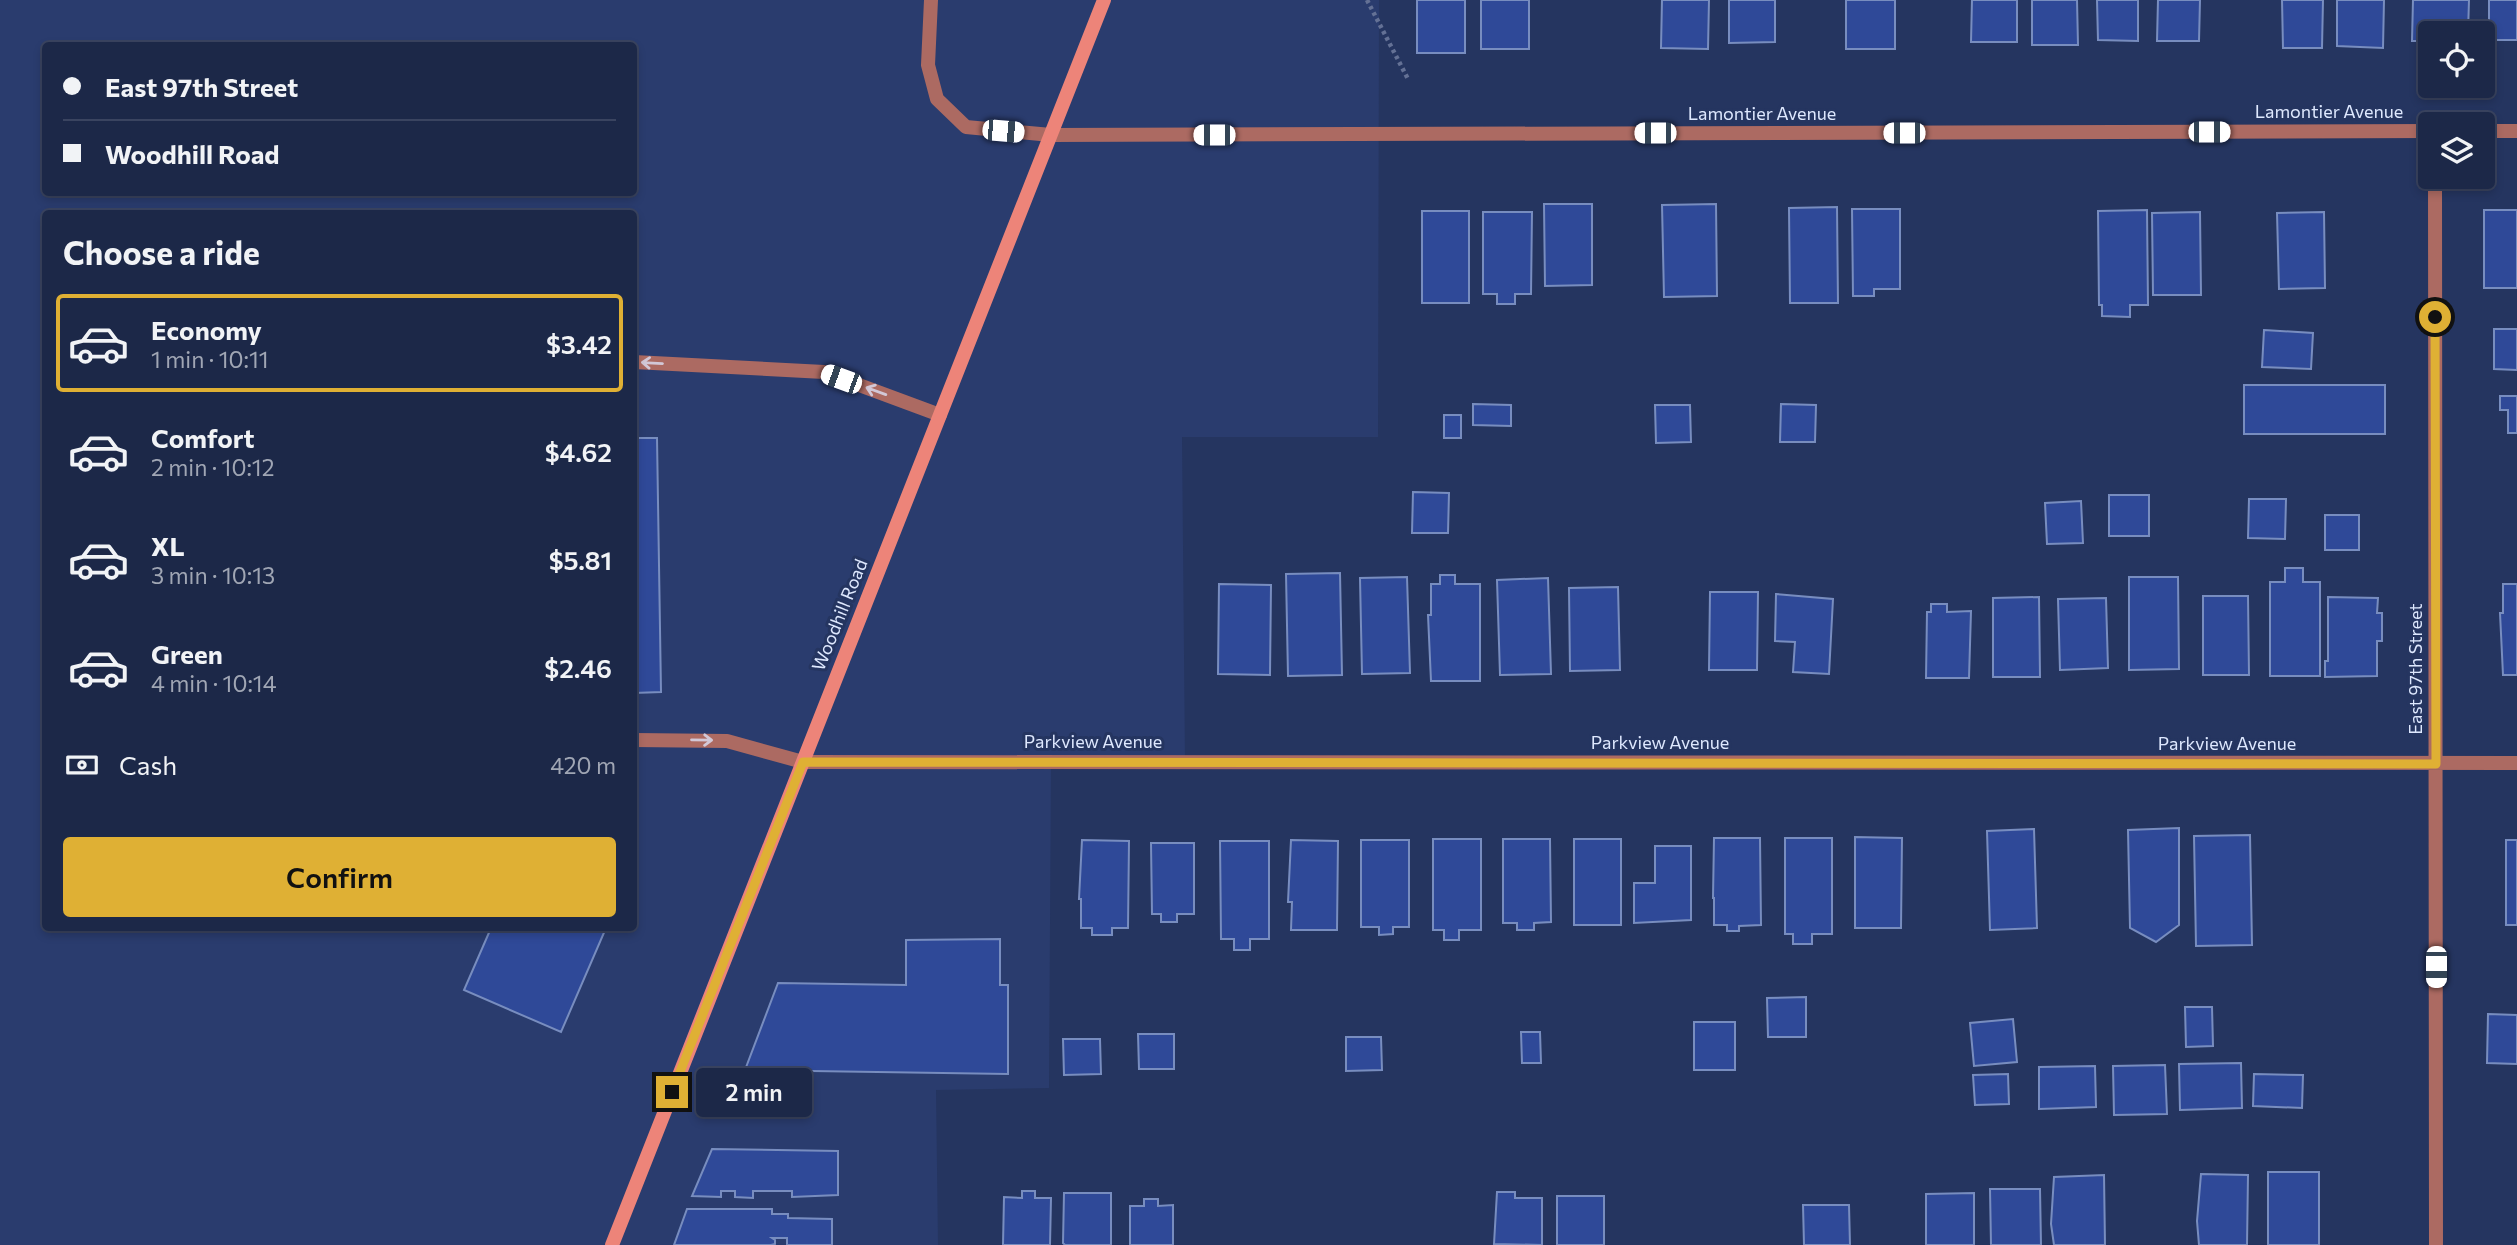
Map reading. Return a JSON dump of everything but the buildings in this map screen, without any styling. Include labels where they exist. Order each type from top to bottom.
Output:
[{"type":"main road","name":"Woodhill Road","points":[[612,1245],[1104,0]]},
{"type":"street","name":"Lamontier Avenue","points":[[931,0],[929,65],[937,99],[966,127],[1051,135],[2418,131]]},
{"type":"street","points":[[2495,131],[2517,131]]},
{"type":"street","name":"East 97th Street","points":[[2435,189],[2436,1245]]},
{"type":"street","points":[[637,362],[824,372],[940,415]]},
{"type":"street","name":"Parkview Avenue","points":[[637,740],[727,741],[803,762],[2517,763]]},
{"type":"path","points":[[1367,0],[1408,79]]},
{"type":"shaded area","points":[[0,0],[1379,0],[1378,437],[1182,437],[1185,762],[1051,762],[1049,1088],[936,1090],[938,1245],[0,1245]]},
{"type":"route","points":[[672,1092],[803,762],[2436,764],[2435,317]]}]
